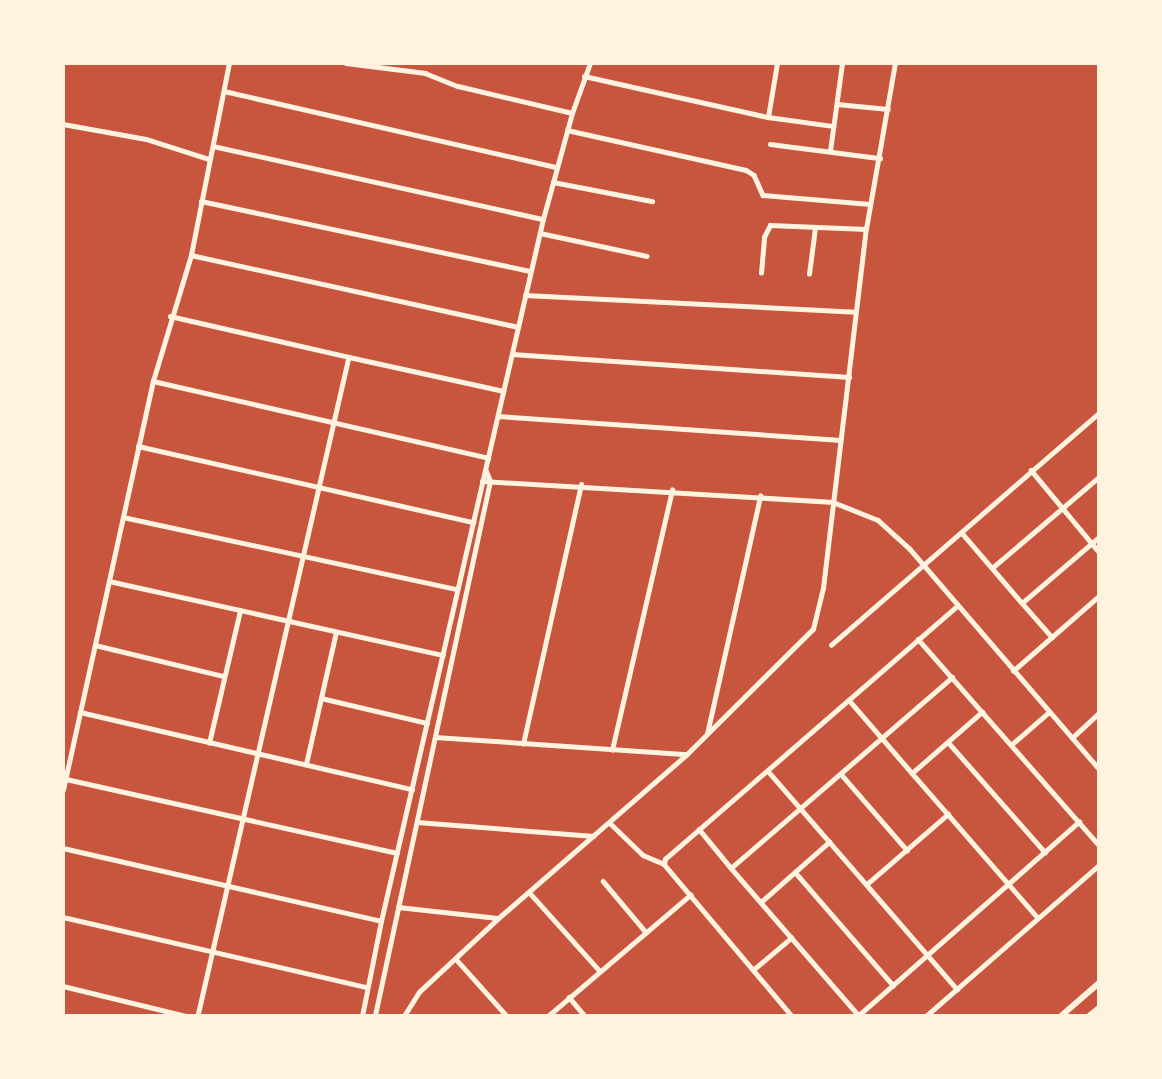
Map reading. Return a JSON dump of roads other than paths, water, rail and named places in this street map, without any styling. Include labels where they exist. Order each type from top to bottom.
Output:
[{"type":"main road","points":[[1066,1015],[1099,983]]},
{"type":"main road","points":[[1090,1016],[1099,1008]]},
{"type":"street","points":[[63,790],[153,381],[170,316],[191,255],[229,63]]},
{"type":"street","points":[[346,63],[435,75],[458,86],[572,113]]},
{"type":"street","points":[[362,1016],[366,987],[530,271],[556,167],[590,63]]},
{"type":"street","points":[[768,117],[777,63]]},
{"type":"street","points":[[830,151],[842,63]]},
{"type":"street","points":[[403,1015],[419,992],[529,891],[687,754],[813,629],[823,588],[866,229],[895,63]]},
{"type":"street","points":[[584,76],[768,117],[832,126]]},
{"type":"street","points":[[224,91],[556,167]]},
{"type":"street","points":[[837,104],[888,109]]},
{"type":"street","points":[[63,124],[146,139],[209,159]]},
{"type":"street","points":[[567,130],[746,170],[754,175],[763,195],[870,204]]},
{"type":"street","points":[[770,144],[880,158]]},
{"type":"street","points":[[213,146],[543,219]]},
{"type":"street","points":[[552,182],[652,201]]},
{"type":"street","points":[[201,201],[530,271]]},
{"type":"street","points":[[761,273],[764,237],[768,226],[866,229]]},
{"type":"street","points":[[809,274],[815,228]]},
{"type":"street","points":[[540,233],[648,256]]},
{"type":"street","points":[[191,255],[518,327]]},
{"type":"street","points":[[525,295],[855,312]]},
{"type":"street","points":[[170,316],[503,391]]},
{"type":"street","points":[[512,354],[849,377]]},
{"type":"street","points":[[198,1016],[349,357]]},
{"type":"street","points":[[153,381],[489,458]]},
{"type":"street","points":[[831,645],[1099,412]]},
{"type":"street","points":[[498,416],[840,440]]},
{"type":"street","points":[[138,446],[318,489],[473,522]]},
{"type":"street","points":[[1031,470],[1099,552]]},
{"type":"street","points":[[374,1016],[490,481],[486,471]]},
{"type":"street","points":[[992,568],[1099,477]]},
{"type":"street","points":[[482,481],[581,484],[832,502],[885,525],[1099,769]]},
{"type":"street","points":[[523,744],[581,484]]},
{"type":"street","points":[[612,750],[672,490]]},
{"type":"street","points":[[707,734],[760,496]]},
{"type":"street","points":[[123,517],[457,589]]},
{"type":"street","points":[[962,533],[1052,637]]},
{"type":"street","points":[[1022,603],[1099,537]]},
{"type":"street","points":[[109,580],[443,655]]},
{"type":"street","points":[[1013,671],[1099,596]]},
{"type":"street","points":[[664,864],[664,859],[957,606]]},
{"type":"street","points":[[209,743],[240,611]]},
{"type":"street","points":[[306,764],[336,632]]},
{"type":"street","points":[[918,639],[1099,845]]},
{"type":"street","points":[[95,645],[223,676]]},
{"type":"street","points":[[732,868],[952,677]]},
{"type":"street","points":[[321,698],[427,723]]},
{"type":"street","points":[[849,700],[1038,918]]},
{"type":"street","points":[[80,712],[412,789]]},
{"type":"street","points":[[912,773],[982,712]]},
{"type":"street","points":[[1011,745],[1049,712]]},
{"type":"street","points":[[1072,738],[1099,713]]},
{"type":"street","points":[[435,737],[687,754]]},
{"type":"street","points":[[948,741],[1045,852]]},
{"type":"street","points":[[768,771],[957,989]]},
{"type":"street","points":[[841,774],[907,850]]},
{"type":"street","points":[[65,779],[398,853]]},
{"type":"street","points":[[866,884],[948,814]]},
{"type":"street","points":[[417,822],[594,836]]},
{"type":"street","points":[[699,829],[859,1016],[1079,822]]},
{"type":"street","points":[[609,823],[643,855],[664,864],[792,1016]]},
{"type":"street","points":[[761,902],[830,842]]},
{"type":"street","points":[[63,848],[381,921]]},
{"type":"street","points":[[926,1016],[1099,865]]},
{"type":"street","points":[[795,872],[893,985]]},
{"type":"street","points":[[603,881],[646,932]]},
{"type":"street","points":[[529,891],[599,971]]},
{"type":"street","points":[[548,1016],[690,895]]},
{"type":"street","points":[[398,908],[498,919]]},
{"type":"street","points":[[63,917],[366,987]]},
{"type":"street","points":[[753,970],[791,937]]},
{"type":"street","points":[[456,959],[507,1016]]},
{"type":"street","points":[[63,986],[186,1016]]},
{"type":"street","points":[[569,998],[586,1016]]}]
